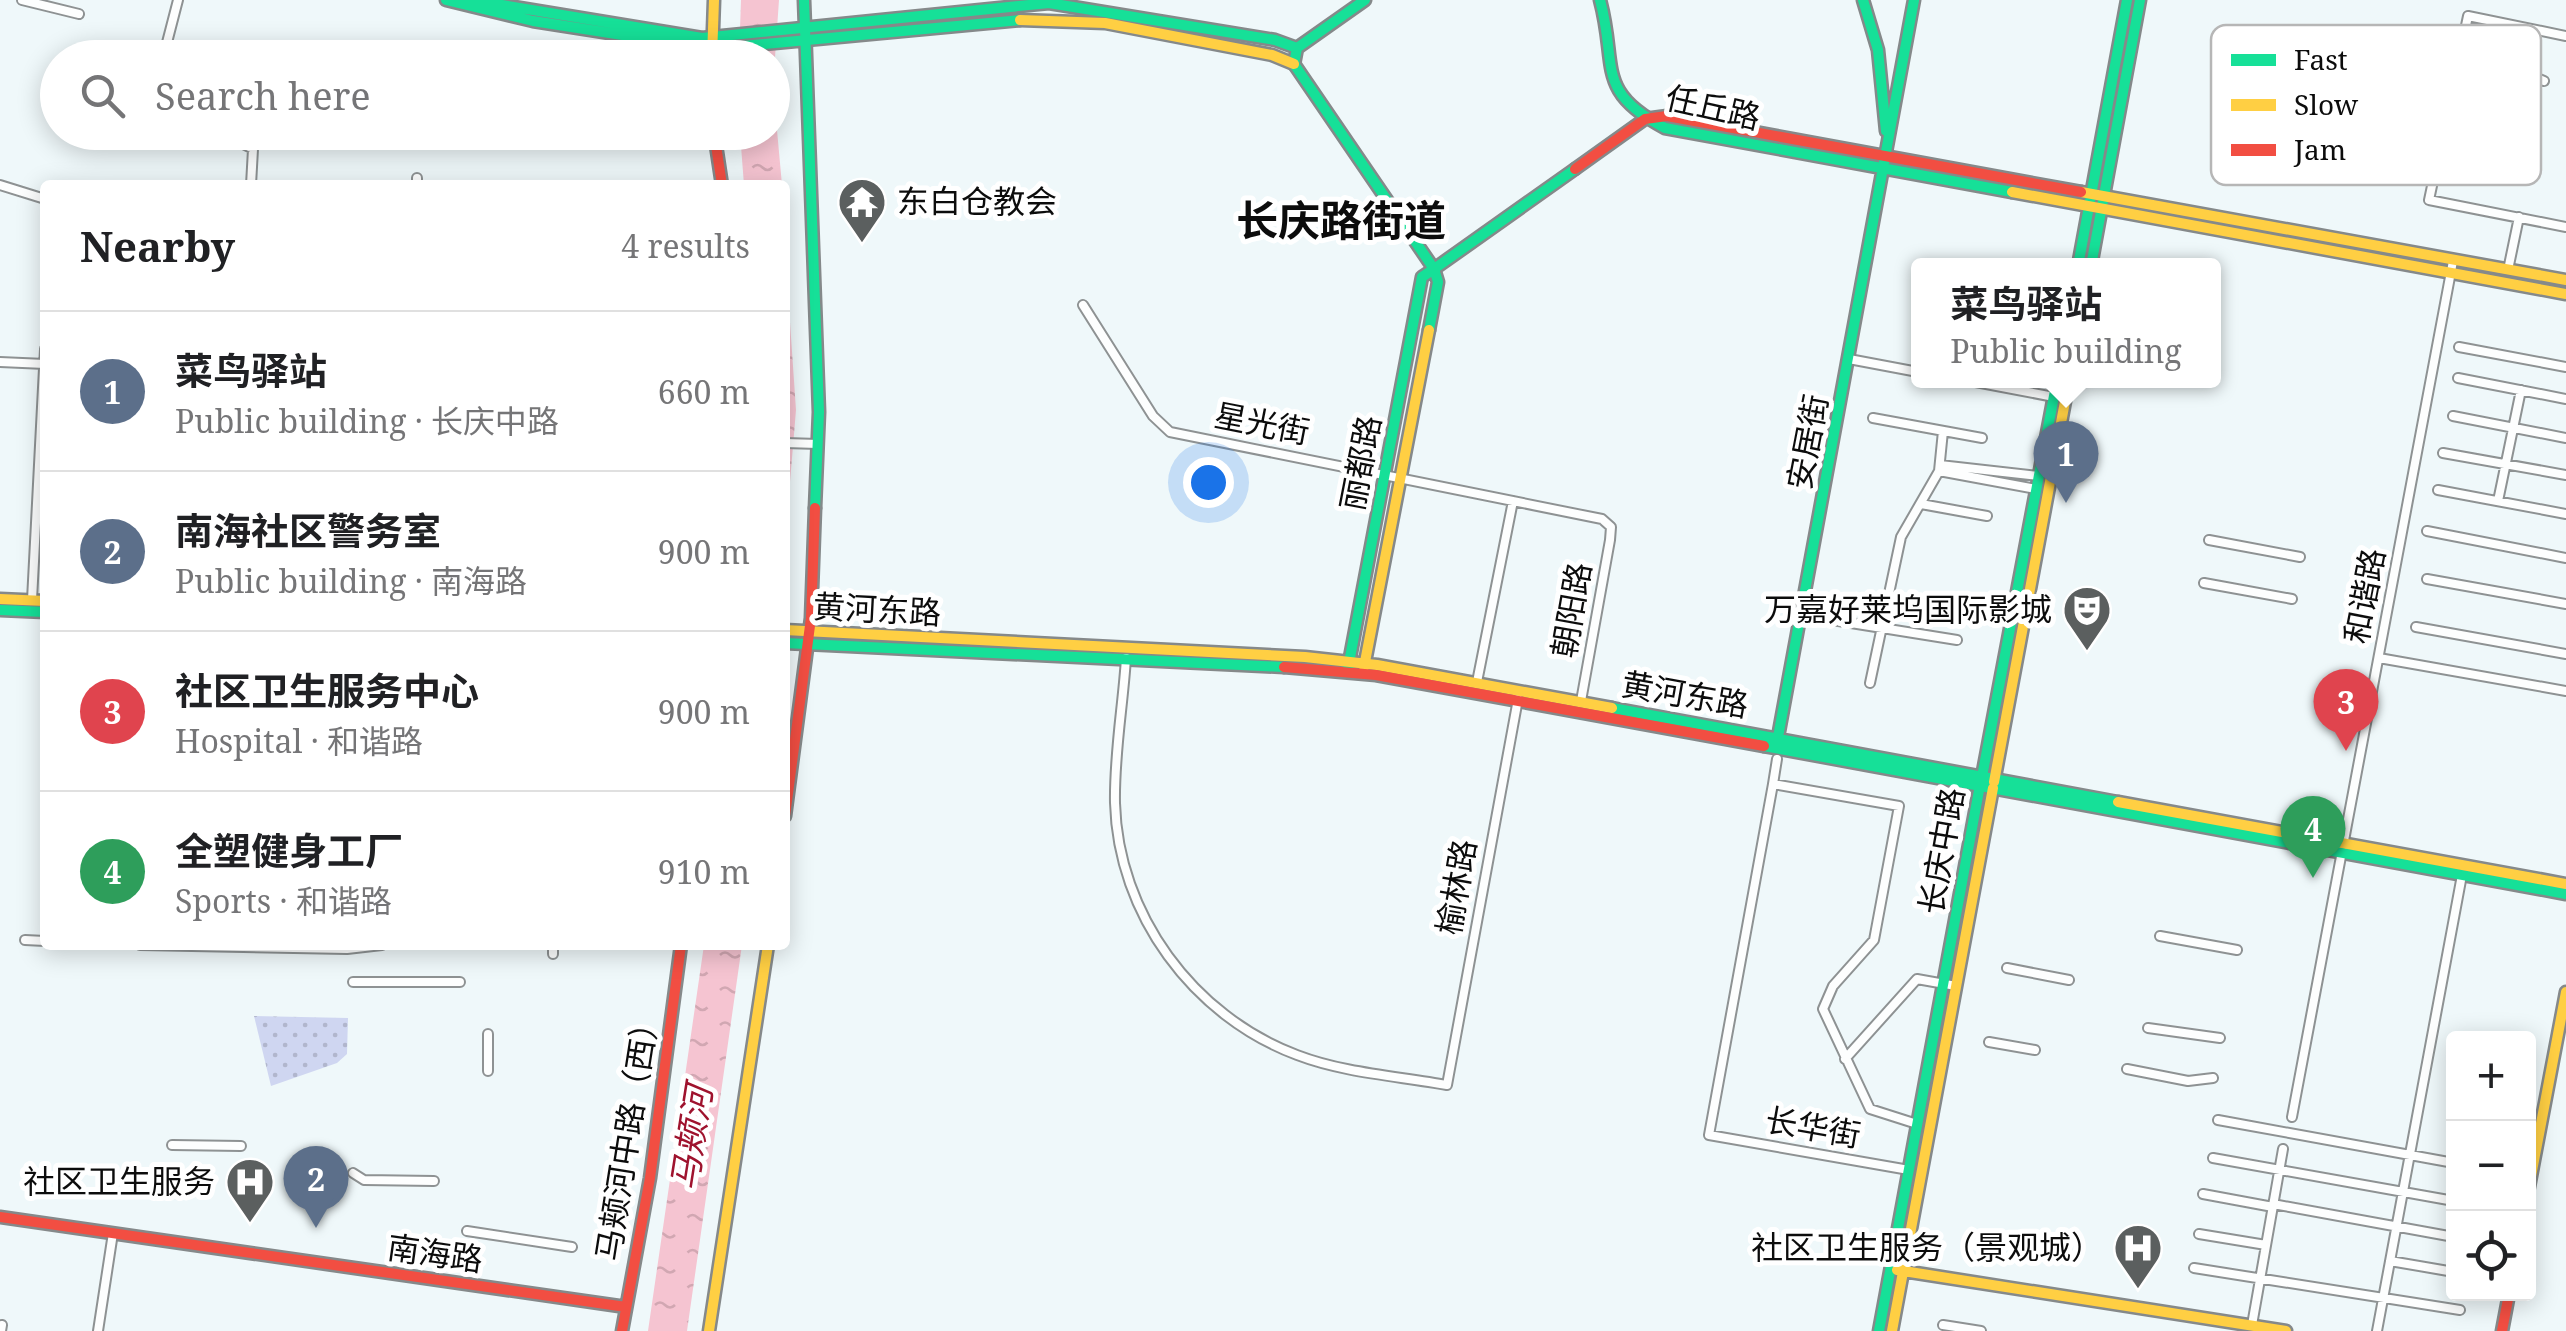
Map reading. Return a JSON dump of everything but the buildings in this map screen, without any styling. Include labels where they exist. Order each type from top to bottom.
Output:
[{"type":"street","points":[[22,0],[79,14]]},
{"type":"street","points":[[168,40],[178,0]]},
{"type":"street","points":[[446,0],[495,14],[680,40]]},
{"type":"street","points":[[472,0],[689,40]]},
{"type":"street","points":[[714,0],[716,40]]},
{"type":"street","points":[[790,779],[809,638],[818,444],[804,0]]},
{"type":"street","points":[[1294,64],[1297,48],[1365,0]]},
{"type":"street","points":[[790,44],[1047,18],[1105,24],[1272,55],[1294,64],[1434,269],[1646,119],[1614,89],[1607,75],[1608,33],[1600,0]]},
{"type":"street","points":[[1862,0],[1878,50],[1885,162]]},
{"type":"street","points":[[1885,162],[1914,0]]},
{"type":"street","points":[[2092,258],[2095,210],[2091,196],[2127,0]]},
{"type":"street","points":[[2080,258],[2095,210],[2104,198],[2140,0]]},
{"type":"street","points":[[738,40],[786,29],[1049,2],[1275,40],[1297,48]]},
{"type":"street","points":[[1047,18],[1049,2]]},
{"type":"street","points":[[2466,25],[2468,16],[2512,25]]},
{"type":"street","points":[[2541,31],[2566,36]]},
{"type":"street","name":"任丘路","points":[[1646,119],[1665,128],[2104,198],[2566,280]]},
{"type":"street","points":[[252,180],[253,150]]},
{"type":"street","points":[[717,150],[721,180]]},
{"type":"street","name":"任丘路","points":[[1885,162],[2095,210],[2566,294]]},
{"type":"street","name":"安居街","points":[[1778,738],[1885,162]]},
{"type":"street","points":[[0,185],[40,197]]},
{"type":"street","points":[[2431,185],[2428,200],[2566,226]]},
{"type":"street","points":[[2508,270],[2519,218]]},
{"type":"street","name":"和谐路","points":[[2292,1117],[2453,261]]},
{"type":"street","name":"丽都路","points":[[1348,666],[1422,277],[1434,269],[1438,282],[1364,668]]},
{"type":"street","name":"星光街","points":[[1082,305],[1162,428],[1602,519],[1611,527]]},
{"type":"street","points":[[2460,347],[2566,366]]},
{"type":"street","points":[[1849,359],[1911,371]]},
{"type":"street","points":[[0,362],[40,364]]},
{"type":"street","points":[[2458,378],[2566,399]]},
{"type":"street","points":[[2007,388],[2054,397]]},
{"type":"street","name":"长庆中路","points":[[1879,1331],[2056,388]]},
{"type":"street","name":"长庆中路","points":[[1892,1331],[2068,388]]},
{"type":"street","points":[[2498,502],[2521,390]]},
{"type":"street","points":[[2453,416],[2566,438]]},
{"type":"street","points":[[1873,418],[1982,438]]},
{"type":"street","points":[[1870,683],[1901,537],[1940,468],[1943,431]]},
{"type":"street","points":[[790,443],[818,444]]},
{"type":"street","points":[[2443,453],[2566,475]]},
{"type":"street","points":[[32,600],[40,455]]},
{"type":"street","points":[[1940,468],[2038,476]]},
{"type":"street","points":[[1940,468],[2036,489]]},
{"type":"street","points":[[2438,490],[2566,514]]},
{"type":"street","points":[[1477,682],[1514,500]]},
{"type":"street","points":[[1921,504],[1987,516]]},
{"type":"street","name":"朝阳路","points":[[1581,702],[1611,527]]},
{"type":"street","points":[[2427,531],[2566,558]]},
{"type":"street","points":[[2209,540],[2300,557]]},
{"type":"street","points":[[2427,579],[2566,604]]},
{"type":"street","points":[[2204,583],[2292,599]]},
{"type":"street","points":[[0,599],[40,601]]},
{"type":"street","points":[[0,610],[40,612]]},
{"type":"street","points":[[1801,615],[1957,640]]},
{"type":"street","points":[[2416,627],[2566,654]]},
{"type":"street","name":"黄河东路","points":[[790,631],[809,638],[1126,658],[1348,666]]},
{"type":"street","name":"黄河东路","points":[[790,642],[809,638],[1348,666],[1477,682],[1994,783],[2566,884]]},
{"type":"street","name":"榆林路","points":[[1126,658],[1116,770],[1117,833],[1143,916],[1180,973],[1230,1018],[1298,1056],[1447,1084],[1518,699]]},
{"type":"street","points":[[2379,658],[2566,691]]},
{"type":"street","name":"黄河东路","points":[[1364,668],[1981,780]]},
{"type":"street","points":[[1777,760],[1773,784],[1899,806],[1874,940],[1828,993],[1823,1010],[1870,1109],[1918,1124]]},
{"type":"street","name":"长华街","points":[[1773,784],[1709,1134],[1909,1170]]},
{"type":"street","name":"黄河东路","points":[[2343,847],[2566,894]]},
{"type":"street","points":[[2377,1331],[2462,875]]},
{"type":"street","points":[[2160,936],[2237,950]]},
{"type":"street","points":[[26,940],[40,941]]},
{"type":"street","name":"马颊河中路（西）","points":[[622,1331],[650,1178],[680,950]]},
{"type":"street","points":[[709,1331],[767,950]]},
{"type":"street","points":[[2007,968],[2069,980]]},
{"type":"street","points":[[1845,1058],[1917,979],[1956,986]]},
{"type":"street","points":[[353,982],[460,982]]},
{"type":"street","points":[[2536,1150],[2566,992]]},
{"type":"street","points":[[2148,1028],[2220,1038]]},
{"type":"street","points":[[488,1034],[488,1071]]},
{"type":"street","points":[[1989,1042],[2034,1050]]},
{"type":"street","points":[[2127,1069],[2188,1081],[2213,1078]]},
{"type":"street","points":[[2218,1120],[2446,1162]]},
{"type":"street","points":[[172,1145],[240,1146]]},
{"type":"street","points":[[2252,1326],[2283,1149]]},
{"type":"street","points":[[2213,1158],[2446,1199]]},
{"type":"street","points":[[353,1174],[364,1180],[434,1181]]},
{"type":"street","points":[[2203,1194],[2446,1235]]},
{"type":"street","name":"南海路","points":[[0,1216],[626,1307]]},
{"type":"street","points":[[467,1230],[572,1247]]},
{"type":"street","points":[[98,1331],[113,1233]]},
{"type":"street","points":[[2199,1234],[2266,1245]]},
{"type":"street","points":[[2390,1261],[2446,1271]]},
{"type":"street","points":[[2194,1268],[2460,1310]]},
{"type":"street","points":[[1891,1269],[2286,1331]]},
{"type":"street","points":[[2502,1331],[2508,1301]]},
{"type":"street","points":[[1942,1325],[1980,1331]]},
{"type":"shaded area","points":[[254,1016],[348,1018],[347,1054],[337,1063],[271,1086]]},
{"type":"water","points":[[741,0],[779,0],[776,40],[740,40]]},
{"type":"water","points":[[741,150],[779,150],[782,180],[744,180]]},
{"type":"water","points":[[790,322],[796,410],[790,482]]},
{"type":"water","name":"马颊河","points":[[703,950],[741,950],[687,1331],[648,1331]]},
{"type":"traffic: fast","points":[[446,0],[533,21],[654,40]]},
{"type":"traffic: fast","points":[[472,0],[702,38],[1049,3],[1275,40],[1297,48]]},
{"type":"traffic: fast","points":[[804,0],[819,412],[815,508]]},
{"type":"traffic: fast","points":[[1365,0],[1297,48],[1294,64],[1434,269],[1575,169]]},
{"type":"traffic: fast","points":[[1600,0],[1618,89],[1627,102],[1665,128],[2012,192]]},
{"type":"traffic: fast","points":[[1863,0],[1878,50],[1886,131]]},
{"type":"traffic: fast","points":[[1778,737],[1914,0]]},
{"type":"traffic: fast","points":[[2079,258],[2127,0]]},
{"type":"traffic: fast","points":[[2092,258],[2140,0]]},
{"type":"traffic: fast","points":[[790,42],[1020,20]]},
{"type":"traffic: fast","points":[[1348,668],[1422,277],[1434,269],[1438,282],[1429,330]]},
{"type":"traffic: fast","points":[[1981,782],[2055,388]]},
{"type":"traffic: fast","points":[[0,610],[40,612]]},
{"type":"traffic: fast","points":[[790,643],[1284,667]]},
{"type":"traffic: fast","points":[[1612,708],[2118,802]]},
{"type":"traffic: fast","points":[[1764,746],[2566,894]]},
{"type":"traffic: fast","points":[[1879,1331],[1980,785]]},
{"type":"traffic: slow","points":[[713,40],[714,0]]},
{"type":"traffic: slow","points":[[1020,20],[1105,23],[1272,55],[1294,64]]},
{"type":"traffic: slow","points":[[2012,192],[2566,294]]},
{"type":"traffic: slow","points":[[2081,192],[2566,280]]},
{"type":"traffic: slow","points":[[1364,667],[1429,330]]},
{"type":"traffic: slow","points":[[1994,782],[2068,388]]},
{"type":"traffic: slow","points":[[0,599],[40,601]]},
{"type":"traffic: slow","points":[[790,630],[1305,657],[1377,665],[1612,708]]},
{"type":"traffic: slow","points":[[1892,1331],[1993,788]]},
{"type":"traffic: slow","points":[[2118,802],[2566,884]]},
{"type":"traffic: slow","points":[[709,1331],[767,950]]},
{"type":"traffic: slow","points":[[2536,1150],[2566,992]]},
{"type":"traffic: slow","points":[[1897,1270],[2286,1331]]},
{"type":"traffic: jam","points":[[1575,169],[1645,119],[1667,116],[2081,192]]},
{"type":"traffic: jam","points":[[717,150],[721,180]]},
{"type":"traffic: jam","points":[[790,778],[811,618],[815,508]]},
{"type":"traffic: jam","points":[[1284,667],[1376,675],[1764,746]]},
{"type":"traffic: jam","points":[[622,1331],[650,1178],[680,950]]},
{"type":"traffic: jam","points":[[0,1217],[626,1307]]},
{"type":"traffic: jam","points":[[2502,1331],[2508,1301]]},
{"type":"place","name":"东白仓教会","points":[[862,244]]},
{"type":"place","name":"菜鸟驿站","points":[[2066,503]]},
{"type":"place","name":"万嘉好莱坞国际影城","points":[[2087,652]]},
{"type":"place","name":"社区卫生服务中心","points":[[2346,751]]},
{"type":"place","name":"全塑健身工厂","points":[[2313,878]]},
{"type":"place","name":"社区卫生服务","points":[[250,1224]]},
{"type":"place","name":"南海社区警务室","points":[[316,1228]]},
{"type":"place","name":"社区卫生服务（景观城）","points":[[2138,1290]]},
{"type":"district","name":"长庆路街道","points":[[1341,221]]}]
